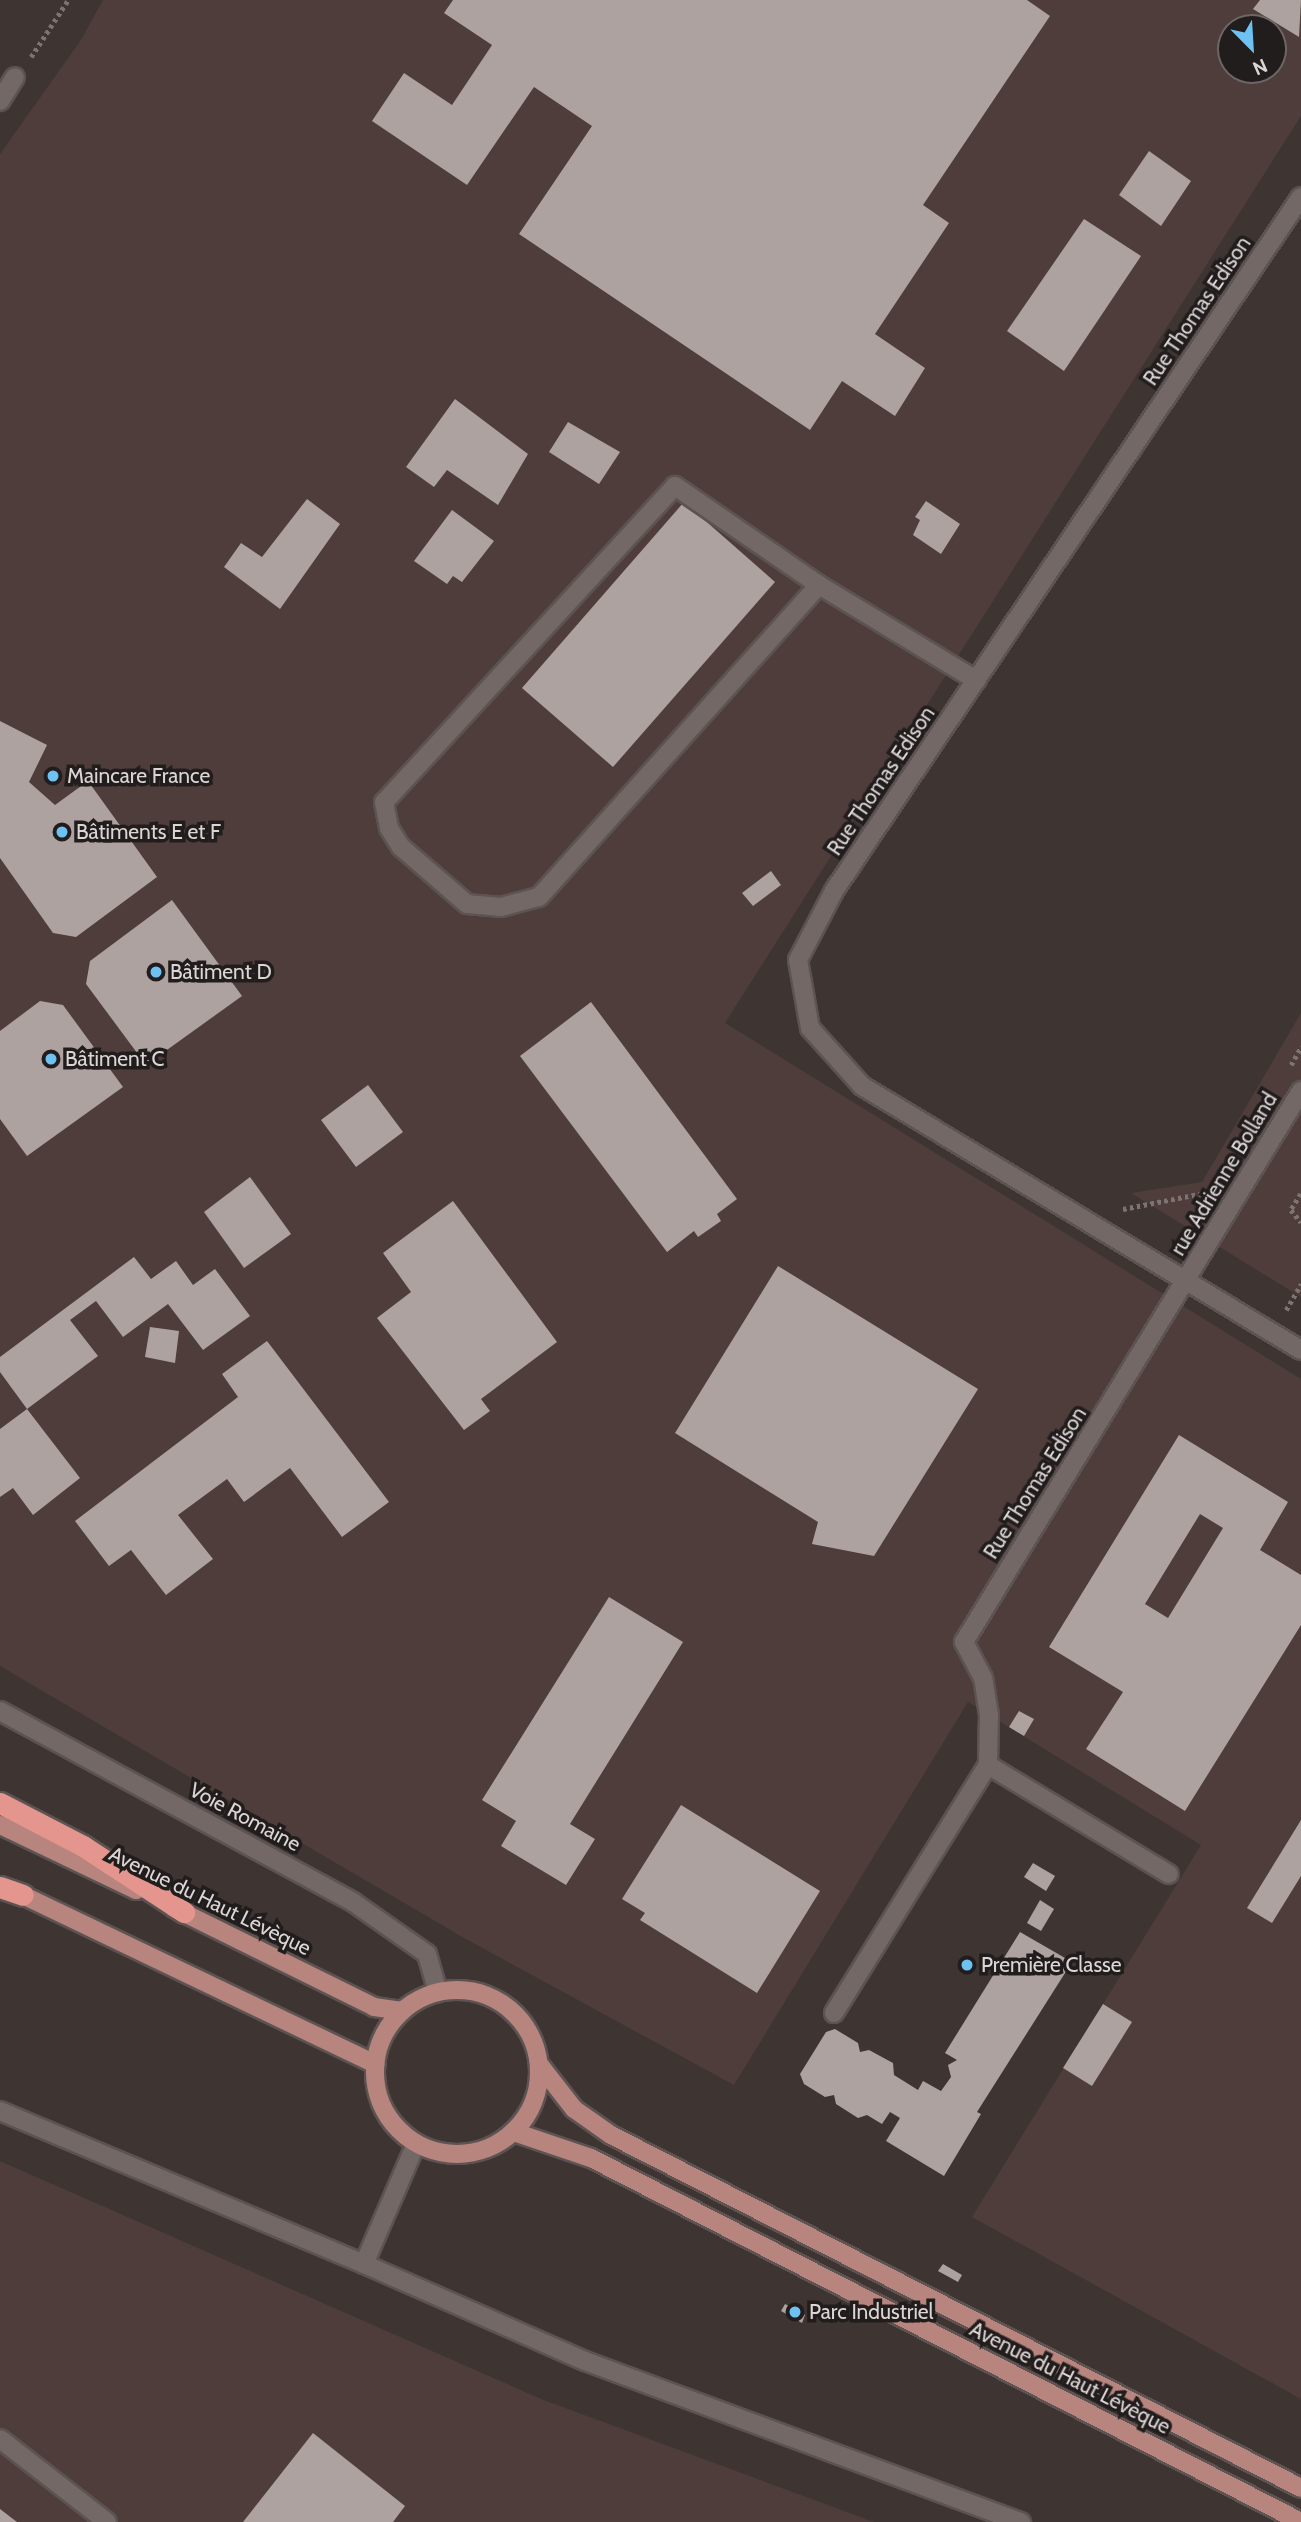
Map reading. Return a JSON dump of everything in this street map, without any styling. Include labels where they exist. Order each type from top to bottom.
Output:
[{"type":"highway","points":[[0,1803],[83,1846],[184,1912]]},
{"type":"highway","points":[[0,1885],[23,1895]]},
{"type":"main road","name":"Avenue du Haut Lévèque","points":[[0,1825],[184,1912],[374,2007],[402,2011]]},
{"type":"main road","points":[[23,1895],[375,2064]]},
{"type":"main road","points":[[466,1990],[493,1998],[516,2014],[532,2037],[539,2064],[538,2089],[529,2113],[514,2132],[492,2147],[467,2154],[440,2153],[416,2144],[384,2110],[375,2064],[389,2026],[402,2011],[438,1992],[466,1990]]},
{"type":"main road","name":"Avenue du Haut Lévèque","points":[[539,2064],[574,2109],[611,2135],[1301,2488]]},
{"type":"main road","name":"Avenue du Haut Lévèque","points":[[514,2132],[591,2158],[1301,2522]]},
{"type":"street","points":[[0,101],[15,77]]},
{"type":"street","name":"Rue Thomas Edison","points":[[1301,197],[834,891],[798,960],[810,1028],[862,1086],[1301,1350]]},
{"type":"street","points":[[819,586],[539,897],[501,907],[467,904],[401,847],[389,828],[384,802],[675,486],[819,586],[976,680]]},
{"type":"street","name":"rue Adrienne Bolland","points":[[1186,1281],[1301,1091]]},
{"type":"street","name":"Rue Thomas Edison","points":[[989,1765],[989,1715],[983,1678],[964,1642],[1186,1281]]},
{"type":"street","name":"Voie Romaine","points":[[0,1711],[354,1902],[416,1943],[433,1970],[438,1992]]},
{"type":"street","points":[[834,2013],[989,1765],[1169,1874]]},
{"type":"street","points":[[0,2111],[364,2264],[585,2361],[1021,2522]]},
{"type":"street","points":[[364,2264],[416,2144]]},
{"type":"street","points":[[0,2439],[107,2522]]},
{"type":"path","points":[[15,77],[46,39],[68,0]]},
{"type":"path","points":[[1288,1070],[1301,1047]]},
{"type":"path","points":[[1081,1218],[1218,1190]]},
{"type":"path","points":[[1301,1194],[1292,1210],[1301,1222]]},
{"type":"shaded area","points":[[103,0],[1301,0],[1301,116],[725,1023],[1301,1379],[1301,2399],[972,2217],[1201,1845],[968,1702],[734,2085],[464,1938],[0,1666],[0,154],[81,40]]},
{"type":"shaded area","points":[[1301,1013],[1301,1297],[1131,1193],[1202,1182]]},
{"type":"shaded area","points":[[0,2161],[541,2399],[874,2522],[0,2522]]},
{"type":"building","points":[[453,0],[1027,0],[1050,16],[923,205],[949,223],[875,334],[925,368],[895,416],[842,381],[810,430],[519,234],[592,126],[534,87],[467,185],[372,121],[404,73],[452,105],[492,45],[444,13]]},
{"type":"building","points":[[1260,0],[1301,0],[1299,37],[1287,30],[1287,14],[1261,14],[1253,9]]},
{"type":"building","points":[[1149,151],[1191,181],[1161,226],[1119,195]]},
{"type":"building","points":[[1084,219],[1141,256],[1064,371],[1007,331]]},
{"type":"building","points":[[455,399],[528,454],[498,505],[447,470],[434,487],[406,467]]},
{"type":"building","points":[[568,422],[620,452],[599,484],[549,452]]},
{"type":"building","points":[[307,499],[340,524],[280,609],[224,567],[241,543],[262,557]]},
{"type":"building","points":[[926,501],[960,524],[941,554],[913,535],[920,520],[915,517]]},
{"type":"building","points":[[684,502],[775,582],[613,767],[522,688]]},
{"type":"building","points":[[452,510],[494,541],[462,582],[453,576],[447,584],[414,561]]},
{"type":"building","name":"Bâtiments E et F","points":[[0,721],[47,745],[29,782],[55,805],[88,781],[157,877],[76,937],[53,933],[0,858]]},
{"type":"building","points":[[771,871],[781,885],[753,906],[742,893]]},
{"type":"building","name":"Bâtiment D","points":[[172,900],[242,996],[146,1065],[86,984],[90,961]]},
{"type":"building","name":"Bâtiment C","points":[[40,1001],[63,1005],[123,1087],[27,1156],[0,1119],[0,1031]]},
{"type":"building","points":[[591,1002],[737,1199],[717,1214],[721,1221],[698,1237],[694,1231],[667,1252],[520,1056]]},
{"type":"building","points":[[368,1085],[403,1132],[356,1167],[321,1120]]},
{"type":"building","points":[[250,1177],[291,1234],[244,1268],[204,1212]]},
{"type":"building","points":[[453,1201],[557,1342],[481,1399],[490,1411],[464,1430],[377,1318],[411,1292],[383,1253]]},
{"type":"building","points":[[134,1257],[151,1279],[176,1261],[193,1285],[215,1269],[250,1316],[203,1350],[168,1304],[123,1337],[96,1301],[70,1320],[98,1356],[27,1409],[0,1372],[0,1357]]},
{"type":"building","points":[[778,1266],[978,1389],[874,1556],[812,1544],[818,1522],[675,1433]]},
{"type":"building","points":[[150,1327],[179,1331],[175,1363],[145,1357]]},
{"type":"building","points":[[267,1341],[389,1502],[342,1537],[290,1468],[244,1502],[227,1479],[178,1515],[213,1559],[166,1595],[131,1550],[109,1566],[75,1521],[238,1397],[222,1374]]},
{"type":"building","points":[[27,1409],[80,1478],[33,1515],[13,1488],[0,1497],[0,1429]]},
{"type":"building","points":[[1179,1435],[1288,1502],[1260,1550],[1301,1575],[1301,1625],[1185,1811],[1086,1749],[1123,1692],[1049,1647]],"holes":[[[1200,1514],[1223,1528],[1168,1618],[1145,1604]]]},
{"type":"building","points":[[609,1597],[683,1642],[570,1824],[595,1839],[566,1885],[501,1846],[516,1821],[482,1800]]},
{"type":"building","points":[[1019,1711],[1034,1719],[1024,1736],[1009,1727]]},
{"type":"building","points":[[681,1805],[820,1891],[757,1993],[640,1920],[645,1913],[622,1899]]},
{"type":"building","points":[[1301,1820],[1301,1876],[1272,1923],[1247,1908]]},
{"type":"building","points":[[1033,1863],[1055,1876],[1046,1891],[1024,1877]]},
{"type":"building","points":[[1040,1900],[1054,1909],[1041,1931],[1027,1923]]},
{"type":"building","points":[[1020,1932],[1072,1962],[977,2112],[981,2114],[944,2176],[886,2141],[900,2118],[890,2112],[882,2124],[867,2115],[858,2118],[836,2104],[834,2095],[825,2097],[804,2084],[800,2074],[826,2032],[835,2029],[858,2043],[860,2052],[869,2050],[893,2063],[894,2075],[918,2090],[923,2081],[941,2091],[951,2077],[948,2065],[957,2060],[945,2053]]},
{"type":"building","points":[[1103,2004],[1132,2022],[1092,2086],[1063,2068]]},
{"type":"building","points":[[943,2264],[962,2275],[958,2282],[938,2271]]},
{"type":"building","points":[[785,2304],[805,2315],[802,2323],[781,2311]]},
{"type":"building","points":[[313,2433],[405,2506],[393,2522],[243,2522]]},
{"type":"building","points":[[0,2509],[17,2522],[0,2522]]},
{"type":"place","name":"Maincare France","points":[[53,776]]},
{"type":"place","name":"Bâtiments E et F","points":[[62,832]]},
{"type":"place","name":"Bâtiment D","points":[[156,972]]},
{"type":"place","name":"Bâtiment C","points":[[51,1059]]},
{"type":"place","name":"Première Classe","points":[[967,1965]]},
{"type":"place","name":"Parc Industriel","points":[[795,2312]]}]
